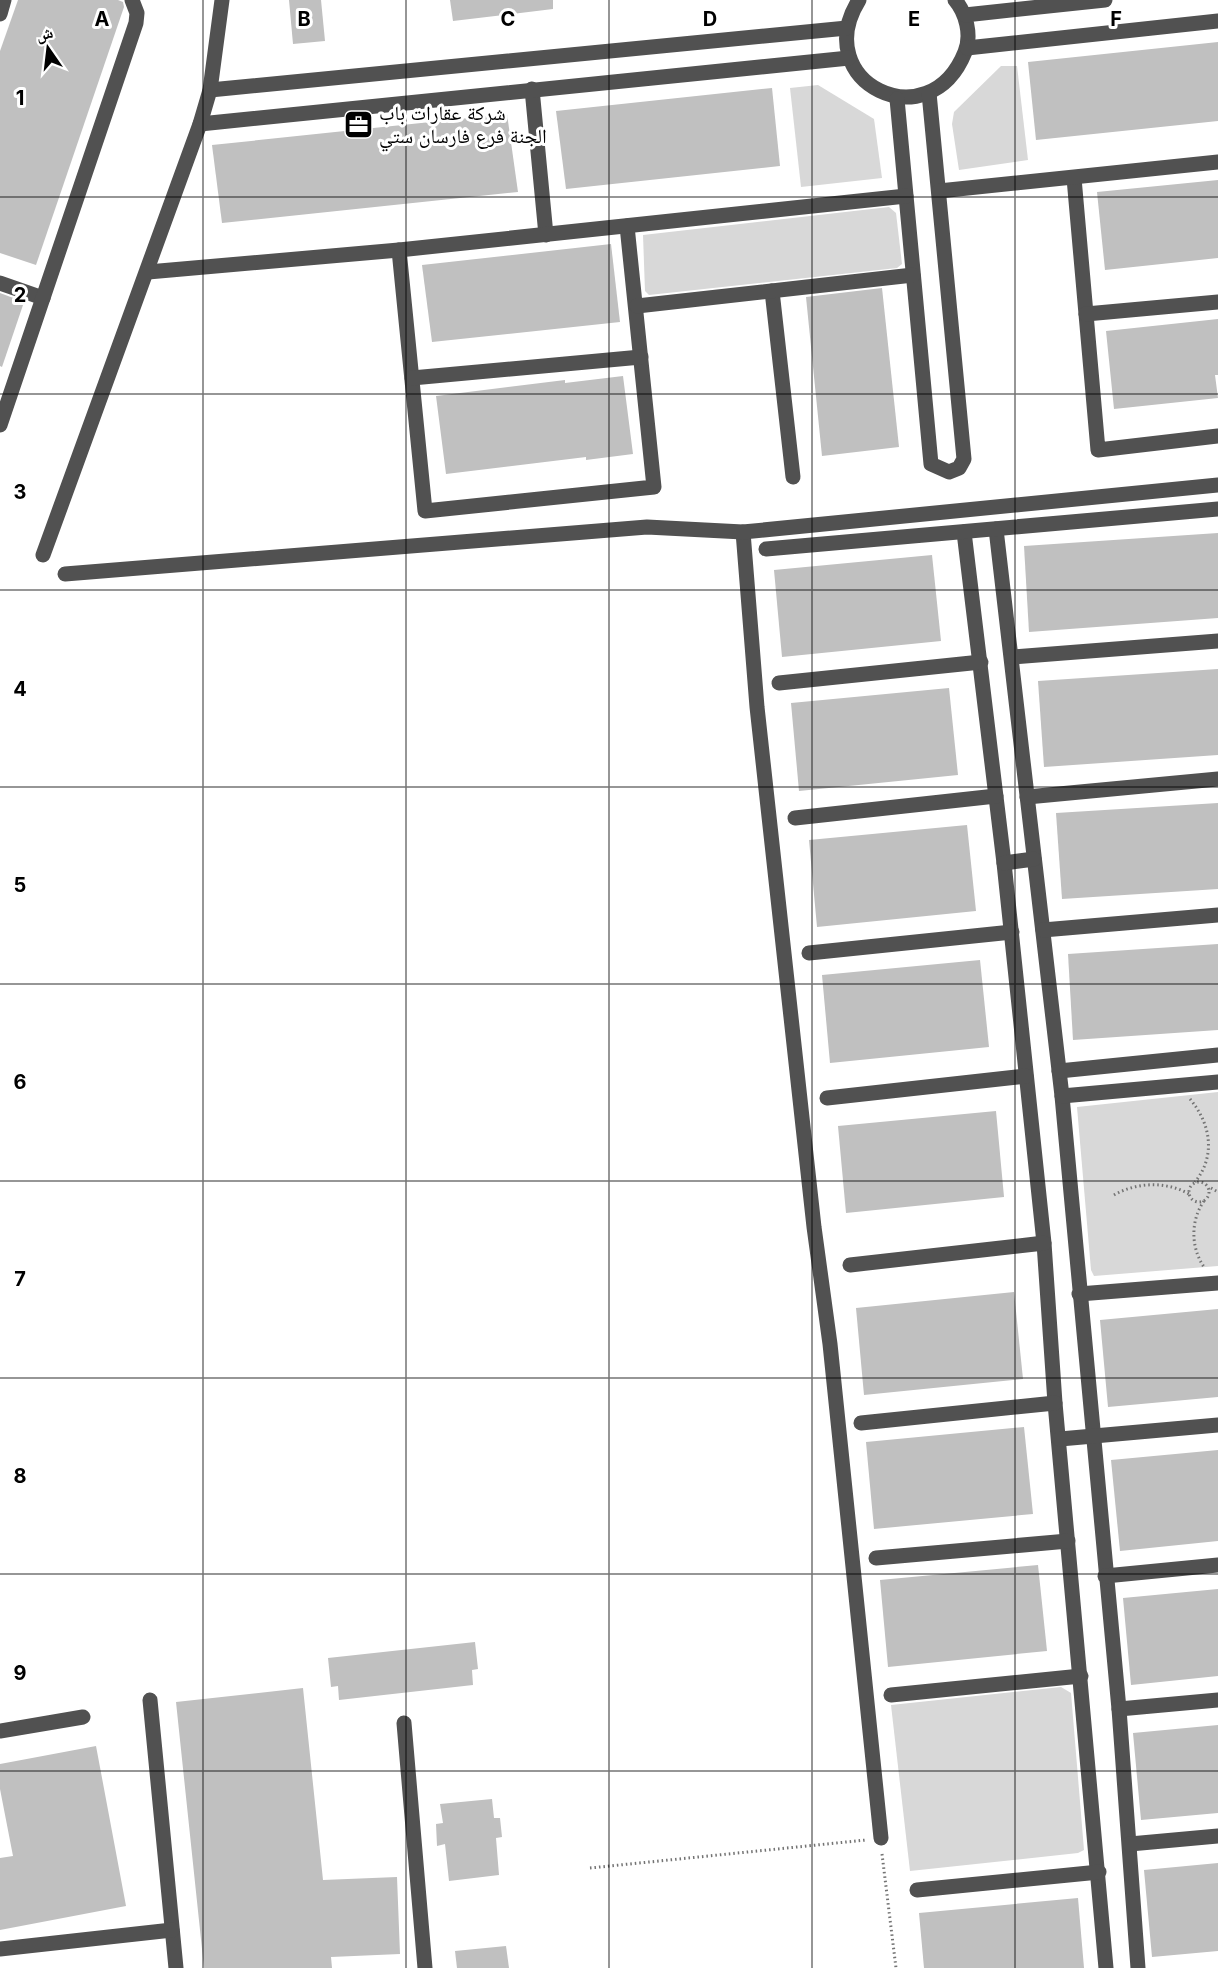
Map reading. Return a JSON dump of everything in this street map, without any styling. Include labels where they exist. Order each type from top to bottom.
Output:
[{"type":"street","points":[[0,14],[4,0]]},
{"type":"street","points":[[0,425],[136,23],[137,13],[132,0]]},
{"type":"street","points":[[43,555],[200,124],[210,90],[222,0]]},
{"type":"street","points":[[859,0],[847,28],[849,58],[863,80],[876,90],[897,99],[929,93],[953,76],[967,48],[965,15],[955,0]]},
{"type":"street","points":[[965,15],[1105,0]]},
{"type":"street","points":[[967,48],[1218,21]]},
{"type":"street","points":[[210,90],[847,28]]},
{"type":"street","points":[[200,124],[849,58]]},
{"type":"street","points":[[532,89],[546,235]]},
{"type":"street","points":[[897,99],[931,464],[943,471],[954,471],[964,459],[929,93]]},
{"type":"street","points":[[939,191],[1218,162]]},
{"type":"street","points":[[1074,178],[1098,450],[1218,436]]},
{"type":"street","points":[[148,272],[399,250],[906,196]]},
{"type":"street","points":[[399,250],[424,511],[654,487],[627,226]]},
{"type":"street","points":[[637,306],[913,275]]},
{"type":"street","points":[[0,283],[43,298]]},
{"type":"street","points":[[772,291],[793,477]]},
{"type":"street","points":[[1086,314],[1218,302]]},
{"type":"street","points":[[412,378],[641,357]]},
{"type":"street","points":[[65,574],[647,527],[743,532],[1218,485]]},
{"type":"street","points":[[766,549],[1218,509]]},
{"type":"street","points":[[996,529],[1062,1096],[1119,1709],[1138,1968]]},
{"type":"street","points":[[743,532],[757,707],[814,1227],[830,1344],[881,1838]]},
{"type":"street","points":[[964,532],[1012,932],[1044,1243],[1055,1403],[1082,1676],[1106,1968]]},
{"type":"street","points":[[1012,657],[1218,641]]},
{"type":"street","points":[[779,683],[981,662]]},
{"type":"street","points":[[1027,797],[1218,779]]},
{"type":"street","points":[[795,818],[996,796]]},
{"type":"street","points":[[1004,863],[1034,860]]},
{"type":"street","points":[[1043,930],[1218,915]]},
{"type":"street","points":[[808,953],[1012,932]]},
{"type":"street","points":[[1059,1071],[1218,1055]]},
{"type":"street","points":[[827,1098],[1026,1076]]},
{"type":"street","points":[[1062,1096],[1218,1082]]},
{"type":"street","points":[[850,1265],[1044,1243]]},
{"type":"street","points":[[1079,1294],[1218,1283]]},
{"type":"street","points":[[861,1423],[1055,1403]]},
{"type":"street","points":[[1060,1439],[1218,1425]]},
{"type":"street","points":[[876,1558],[1068,1540]]},
{"type":"street","points":[[1105,1576],[1218,1564]]},
{"type":"street","points":[[891,1695],[1082,1676]]},
{"type":"street","points":[[150,1700],[176,1968]]},
{"type":"street","points":[[1119,1709],[1218,1700]]},
{"type":"street","points":[[0,1731],[83,1717]]},
{"type":"street","points":[[404,1723],[425,1968]]},
{"type":"street","points":[[1130,1844],[1218,1836]]},
{"type":"street","points":[[917,1890],[1099,1872]]},
{"type":"street","points":[[0,1949],[172,1930]]},
{"type":"path","points":[[1173,1086],[1199,1110],[1208,1133],[1207,1157],[1195,1182],[1190,1187],[1189,1194]]},
{"type":"path","points":[[1195,1182],[1202,1181],[1218,1192]]},
{"type":"path","points":[[1114,1195],[1130,1188],[1151,1185],[1171,1187],[1189,1194],[1193,1200],[1204,1201]]},
{"type":"path","points":[[1204,1267],[1194,1246],[1194,1236],[1196,1217],[1210,1194],[1209,1187]]},
{"type":"path","points":[[590,1868],[881,1838],[896,1968]]},
{"type":"shaded area","points":[[1001,66],[1017,66],[1028,160],[959,170],[952,124],[954,112]]},
{"type":"shaded area","points":[[818,85],[874,119],[882,178],[801,187],[790,88]]},
{"type":"shaded area","points":[[889,207],[896,213],[902,264],[897,268],[649,295],[645,291],[643,235]]},
{"type":"shaded area","points":[[1218,1092],[1218,1266],[1094,1276],[1091,1270],[1077,1107]]},
{"type":"shaded area","points":[[1061,1687],[1071,1693],[1084,1850],[1078,1853],[910,1871],[891,1705]]},
{"type":"building","points":[[18,0],[118,0],[123,2],[124,7],[36,265],[0,253],[0,51]]},
{"type":"building","points":[[289,0],[321,0],[325,41],[293,44]]},
{"type":"building","points":[[450,0],[553,0],[553,9],[453,21]]},
{"type":"building","points":[[1218,42],[1218,121],[1036,140],[1028,62]]},
{"type":"building","points":[[772,88],[780,166],[566,189],[556,111]]},
{"type":"building","points":[[507,114],[518,192],[222,223],[212,145]]},
{"type":"building","points":[[1218,180],[1218,258],[1105,270],[1097,192]]},
{"type":"building","points":[[611,244],[620,322],[432,342],[422,265]]},
{"type":"building","points":[[882,288],[899,447],[822,456],[806,297]]},
{"type":"building","points":[[0,293],[24,302],[2,367],[0,366]]},
{"type":"building","points":[[1218,319],[1218,375],[1215,375],[1218,398],[1114,409],[1106,331]]},
{"type":"building","points":[[623,376],[633,454],[586,460],[586,457],[446,474],[436,396],[565,380],[565,383]]},
{"type":"building","points":[[1218,533],[1218,618],[1029,632],[1024,546]]},
{"type":"building","points":[[932,555],[941,641],[782,657],[774,570]]},
{"type":"building","points":[[1218,669],[1218,755],[1044,767],[1038,681]]},
{"type":"building","points":[[949,688],[958,775],[799,791],[791,703]]},
{"type":"building","points":[[1218,803],[1218,889],[1062,899],[1056,813]]},
{"type":"building","points":[[967,825],[976,911],[817,927],[809,840]]},
{"type":"building","points":[[1218,944],[1218,1030],[1073,1040],[1068,954]]},
{"type":"building","points":[[980,960],[989,1047],[830,1063],[822,975]]},
{"type":"building","points":[[996,1111],[1004,1197],[846,1213],[838,1126]]},
{"type":"building","points":[[1014,1292],[1023,1379],[864,1395],[856,1308]]},
{"type":"building","points":[[1218,1309],[1218,1397],[1108,1407],[1100,1320]]},
{"type":"building","points":[[1024,1427],[1033,1514],[874,1529],[866,1442]]},
{"type":"building","points":[[1218,1450],[1218,1541],[1120,1551],[1111,1460]]},
{"type":"building","points":[[1038,1565],[1047,1651],[888,1667],[880,1580]]},
{"type":"building","points":[[1218,1589],[1218,1676],[1131,1685],[1123,1598]]},
{"type":"building","points":[[475,1642],[478,1669],[472,1670],[473,1685],[339,1700],[338,1686],[331,1687],[328,1658]]},
{"type":"building","points":[[303,1688],[323,1880],[397,1877],[400,1954],[331,1957],[332,1968],[204,1968],[176,1702]]},
{"type":"building","points":[[1218,1725],[1218,1813],[1141,1820],[1133,1733]]},
{"type":"building","points":[[96,1746],[126,1906],[0,1930],[0,1858],[13,1856],[0,1789],[0,1764]]},
{"type":"building","points":[[492,1799],[494,1818],[500,1818],[502,1837],[496,1838],[499,1875],[449,1881],[445,1844],[437,1846],[436,1824],[443,1823],[440,1804]]},
{"type":"building","points":[[1218,1863],[1218,1951],[1152,1957],[1144,1870]]},
{"type":"building","points":[[1078,1898],[1084,1968],[924,1968],[919,1913]]},
{"type":"building","points":[[506,1946],[509,1968],[457,1968],[455,1951]]},
{"type":"place","name":"شرکة عقارات باب الجنة فرع فارسان ستي","points":[[358,125]]}]
